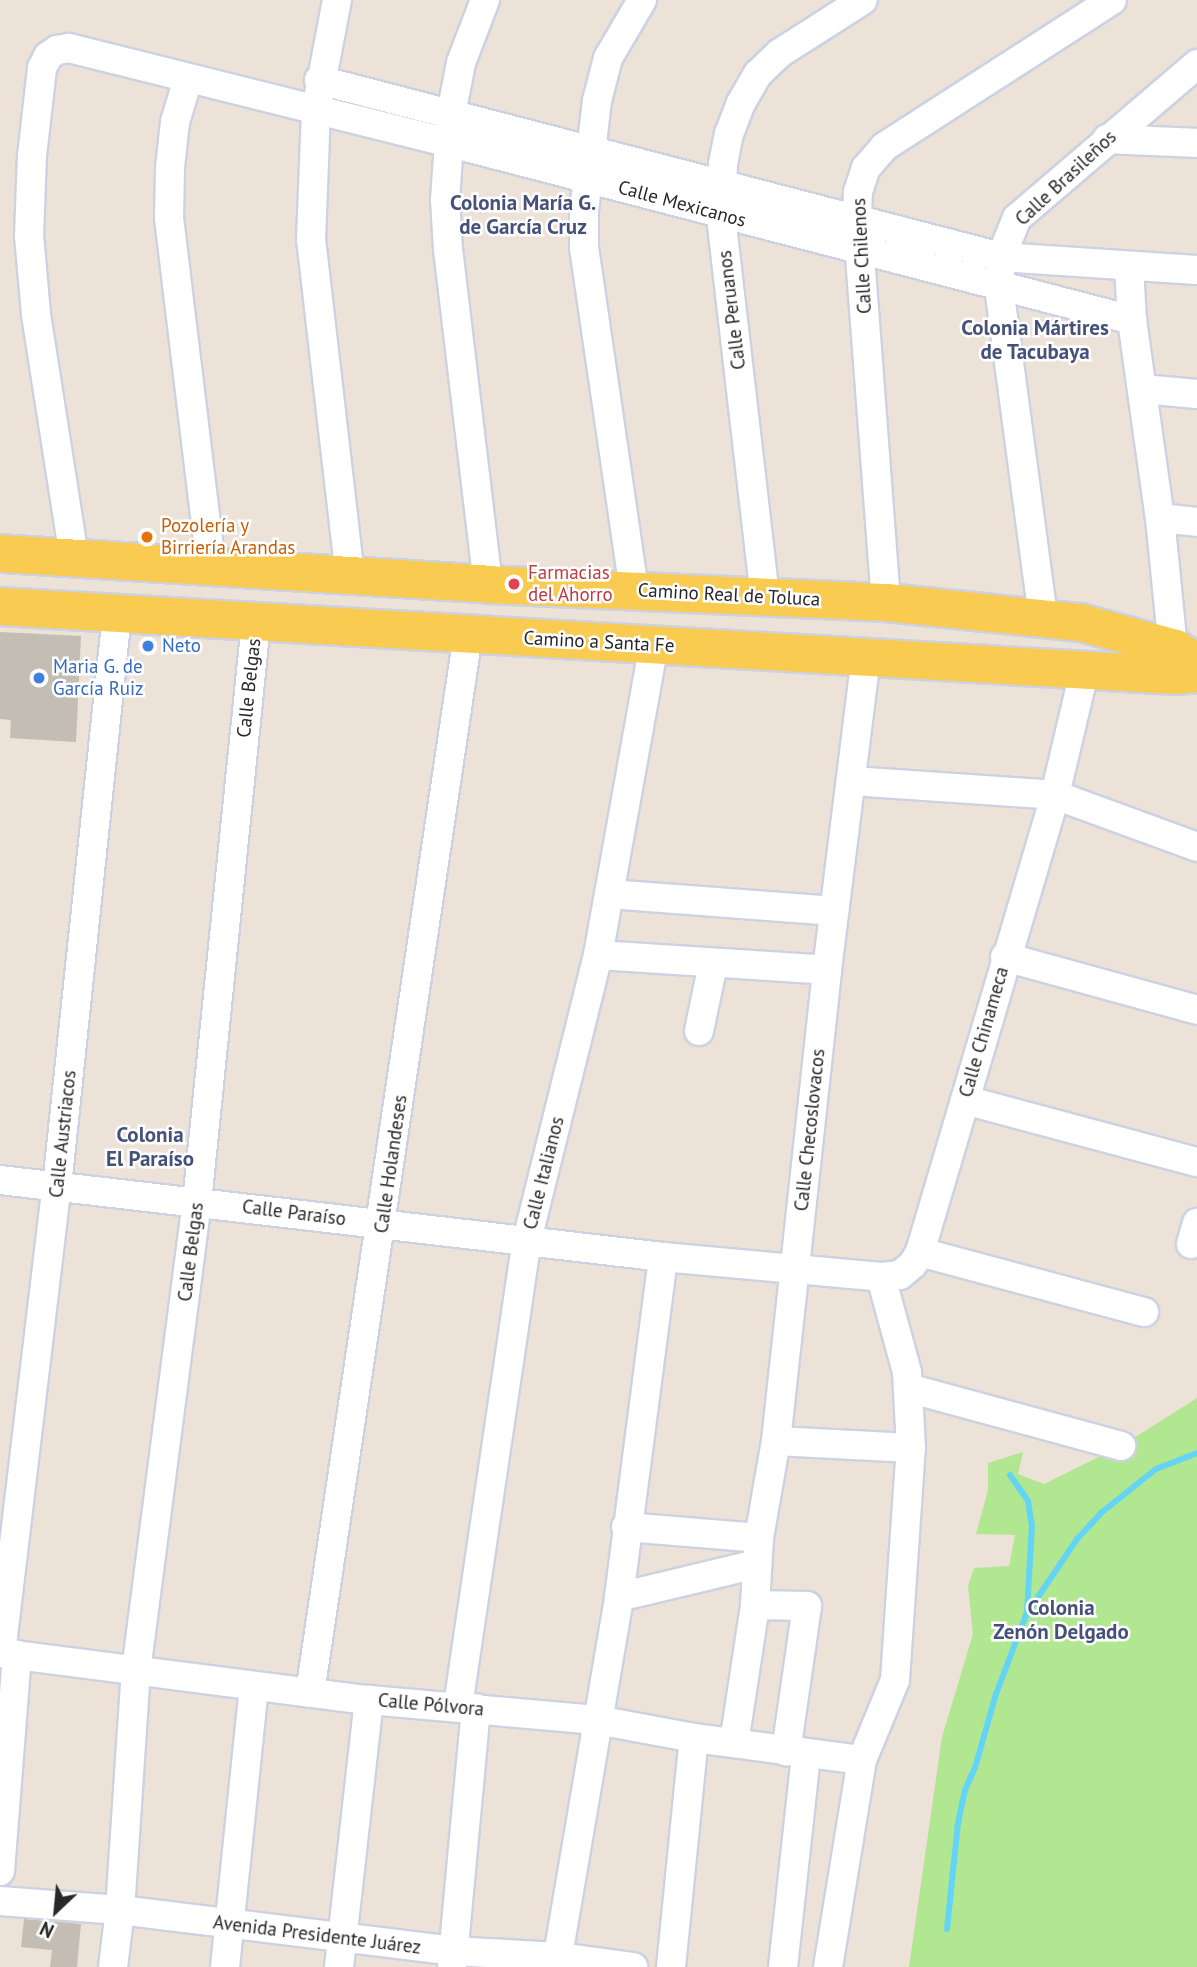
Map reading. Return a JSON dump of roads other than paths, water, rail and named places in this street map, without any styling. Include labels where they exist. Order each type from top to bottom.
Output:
[{"type":"main road","name":"Camino Real de Toluca","points":[[0,553],[488,584],[886,602],[1043,617],[1099,626],[1186,665]]},
{"type":"main road","name":"Camino a Santa Fe","points":[[0,607],[1085,668],[1186,665]]},
{"type":"street","points":[[337,0],[319,80],[311,239],[350,575]]},
{"type":"street","points":[[485,0],[461,63],[447,142],[448,249],[488,584]]},
{"type":"street","points":[[634,590],[584,248],[586,178],[597,101],[608,58],[642,0]]},
{"type":"street","name":"Calle Peruanos","points":[[765,597],[721,215],[721,184],[729,134],[741,103],[758,74],[780,53],[863,0]]},
{"type":"street","name":"Calle Chilenos","points":[[886,602],[857,218],[858,192],[866,168],[884,146],[1112,0]]},
{"type":"street","name":"Calle Mexicanos","points":[[74,557],[36,314],[29,236],[32,156],[42,68],[48,56],[57,50],[69,48],[447,142],[1132,320]]},
{"type":"street","name":"Calle Brasileños","points":[[1043,617],[999,287],[1001,257],[1017,218],[1197,64]]},
{"type":"street","points":[[188,79],[176,122],[170,167],[169,218],[211,566]]},
{"type":"street","points":[[319,80],[1001,257],[1197,270]]},
{"type":"street","points":[[1107,139],[1197,144]]},
{"type":"street","points":[[1129,267],[1132,320],[1160,518],[1186,665]]},
{"type":"street","points":[[1143,389],[1197,394]]},
{"type":"street","points":[[1160,518],[1197,522]]},
{"type":"street","name":"Calle Austriacos","points":[[0,1871],[6,1653],[117,614]]},
{"type":"street","name":"Calle Belgas","points":[[113,1967],[120,1910],[136,1671],[197,1202],[256,623]]},
{"type":"street","name":"Calle Holandeses","points":[[310,1693],[468,635]]},
{"type":"street","name":"Calle Italianos","points":[[452,1959],[467,1707],[527,1240],[598,955],[654,644]]},
{"type":"street","name":"Calle Checoslovacos","points":[[734,1743],[755,1605],[758,1551],[776,1441],[827,970],[866,656]]},
{"type":"street","name":"Calle Chinameca","points":[[881,1277],[900,1275],[914,1264],[920,1252],[1055,795],[1085,668]]},
{"type":"street","points":[[852,781],[1055,795],[1197,848]]},
{"type":"street","points":[[609,894],[834,911]]},
{"type":"street","points":[[598,955],[827,970]]},
{"type":"street","points":[[1005,957],[1197,1010]]},
{"type":"street","points":[[699,1031],[713,964]]},
{"type":"street","points":[[965,1100],[1197,1162]]},
{"type":"street","name":"Calle Paraíso","points":[[0,1180],[663,1257],[881,1277]]},
{"type":"street","points":[[920,1252],[1144,1312]]},
{"type":"street","points":[[557,1962],[618,1597],[663,1257]]},
{"type":"street","points":[[828,1967],[862,1760],[895,1680],[911,1448],[908,1380],[881,1277]]},
{"type":"street","points":[[908,1380],[1121,1446]]},
{"type":"street","points":[[776,1441],[911,1448]]},
{"type":"street","points":[[626,1527],[758,1551]]},
{"type":"street","points":[[618,1597],[758,1551]]},
{"type":"street","points":[[755,1605],[807,1606],[783,1967]]},
{"type":"street","name":"Calle Pólvora","points":[[6,1653],[369,1700],[597,1720],[694,1738],[862,1760]]},
{"type":"street","points":[[225,1967],[254,1686]]},
{"type":"street","points":[[339,1967],[369,1700]]},
{"type":"street","points":[[671,1967],[694,1738]]},
{"type":"street","name":"Avenida Presidente Juárez","points":[[0,1901],[120,1910],[343,1937],[452,1959],[633,1967]]},
{"type":"waterway","points":[[947,1929],[958,1823],[965,1790],[975,1768],[996,1694],[1026,1615],[1077,1539],[1101,1513],[1156,1469],[1197,1453]]},
{"type":"waterway","points":[[1010,1475],[1028,1501],[1032,1525],[1027,1611]]},
{"type":"place","name":"Pozolería y Birriería Arandas","points":[[147,537]]},
{"type":"place","name":"Farmacias del Ahorro","points":[[514,584]]},
{"type":"place","name":"Neto","points":[[148,646]]},
{"type":"place","name":"Maria G. de García Ruiz","points":[[39,678]]},
{"type":"district","name":"Colonia María G. de García Cruz","points":[[523,215]]},
{"type":"district","name":"Colonia Mártires de Tacubaya","points":[[1035,340]]},
{"type":"district","name":"Colonia El Paraíso","points":[[150,1147]]},
{"type":"district","name":"Colonia Zenón Delgado","points":[[1061,1620]]}]
